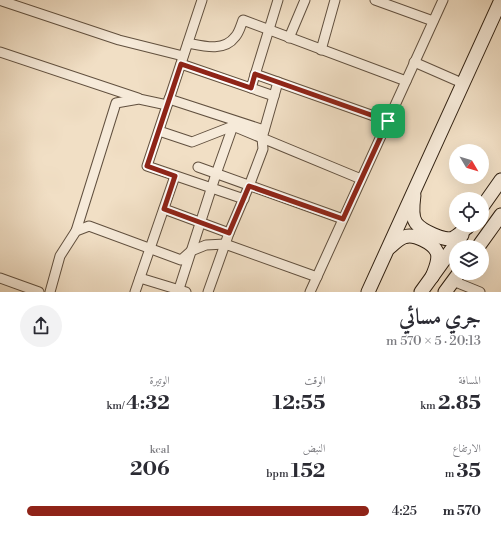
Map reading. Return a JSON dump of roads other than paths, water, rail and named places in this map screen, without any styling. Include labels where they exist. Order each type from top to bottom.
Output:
[{"type":"main road","points":[[368,292],[501,0]]},
{"type":"main road","points":[[489,197],[501,180]]},
{"type":"main road","points":[[416,186],[413,206],[416,224],[425,230],[444,238],[452,239],[461,232]]},
{"type":"main road","points":[[483,240],[501,215]]},
{"type":"main road","points":[[421,292],[464,232]]},
{"type":"main road","points":[[385,253],[396,241],[405,236],[413,236],[424,241],[431,245],[438,253],[438,262],[432,276]]},
{"type":"street","points":[[202,0],[147,166],[244,198]]},
{"type":"street","points":[[251,88],[278,0]]},
{"type":"street","points":[[289,38],[306,0]]},
{"type":"street","points":[[321,50],[335,0]]},
{"type":"street","points":[[375,0],[433,21]]},
{"type":"street","points":[[310,292],[443,0]]},
{"type":"street","points":[[2,3],[182,60],[274,96]]},
{"type":"street","points":[[188,43],[210,48],[225,45],[235,38],[243,20],[406,81]]},
{"type":"street","points":[[0,52],[139,99],[168,102],[263,134],[361,179]]},
{"type":"street","points":[[414,62],[462,83]]},
{"type":"street","points":[[255,74],[388,121]]},
{"type":"street","points":[[208,292],[229,233],[263,149],[263,134],[278,82]]},
{"type":"street","points":[[50,292],[60,256],[76,231],[116,103],[139,99]]},
{"type":"street","points":[[159,131],[192,142],[233,126],[263,134]]},
{"type":"street","points":[[140,278],[181,291],[191,251],[233,126]]},
{"type":"street","points":[[198,167],[343,219]]},
{"type":"street","points":[[135,292],[175,176]]},
{"type":"street","points":[[164,209],[229,233]]},
{"type":"street","points":[[76,231],[89,226],[181,260],[191,251],[206,244],[225,244],[317,277]]},
{"type":"street","points":[[0,278],[39,292]]},
{"type":"street","points":[[452,282],[480,292]]}]
